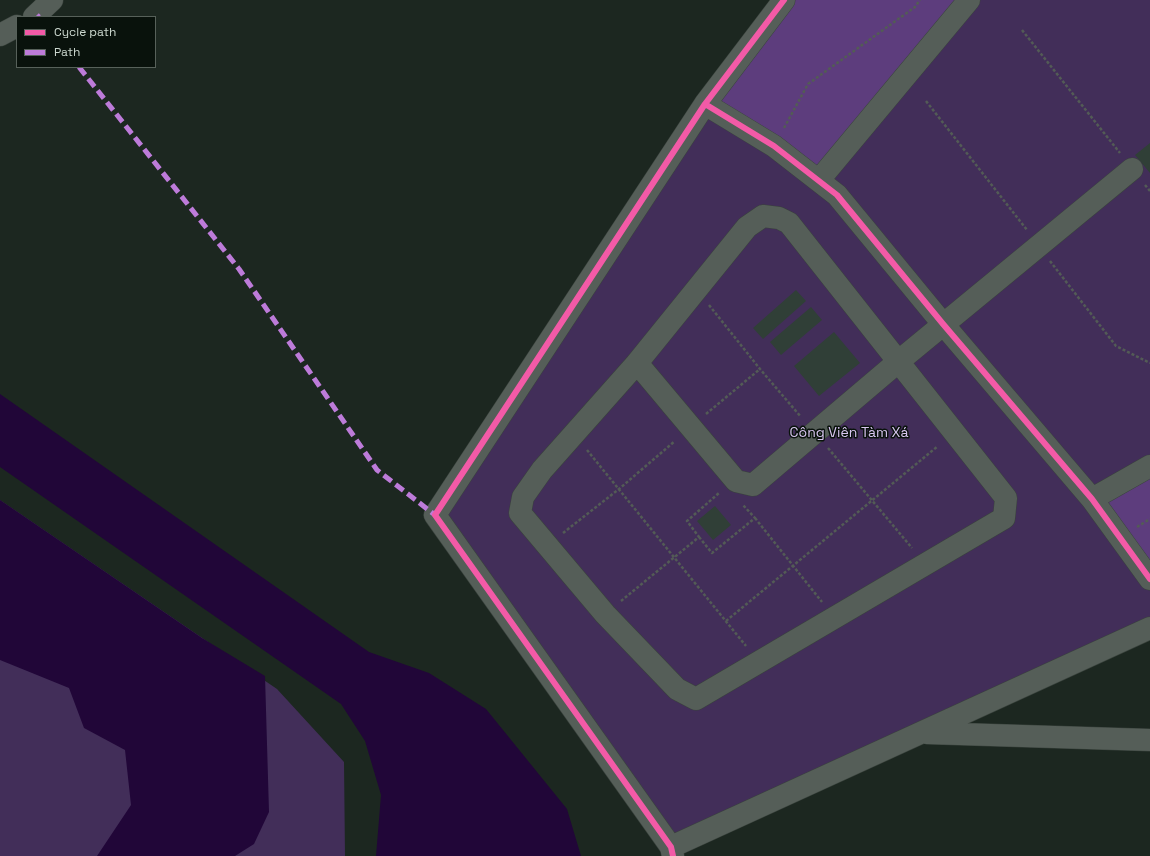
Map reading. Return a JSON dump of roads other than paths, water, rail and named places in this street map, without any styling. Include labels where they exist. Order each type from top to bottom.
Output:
[{"type":"street","points":[[35,16],[52,0]]},
{"type":"street","points":[[784,0],[705,104],[435,515],[672,851],[922,733],[1150,628]]},
{"type":"street","points":[[819,180],[969,0]]},
{"type":"street","points":[[0,35],[16,27]]},
{"type":"street","points":[[705,104],[774,146],[819,180],[837,196],[943,324],[1092,499],[1150,579]]},
{"type":"street","points":[[637,363],[736,480],[753,485],[943,324],[1132,169]]},
{"type":"street","points":[[763,216],[779,218],[789,223],[899,361],[1006,498],[1004,518],[696,699],[677,689],[606,614],[520,513],[523,497],[542,470],[637,363],[747,227],[763,216]]},
{"type":"street","points":[[1092,499],[1150,466]]},
{"type":"street","points":[[922,733],[1150,740]]},
{"type":"park label","name":"Công Viên Tàm Xá","points":[[849,433]]}]
